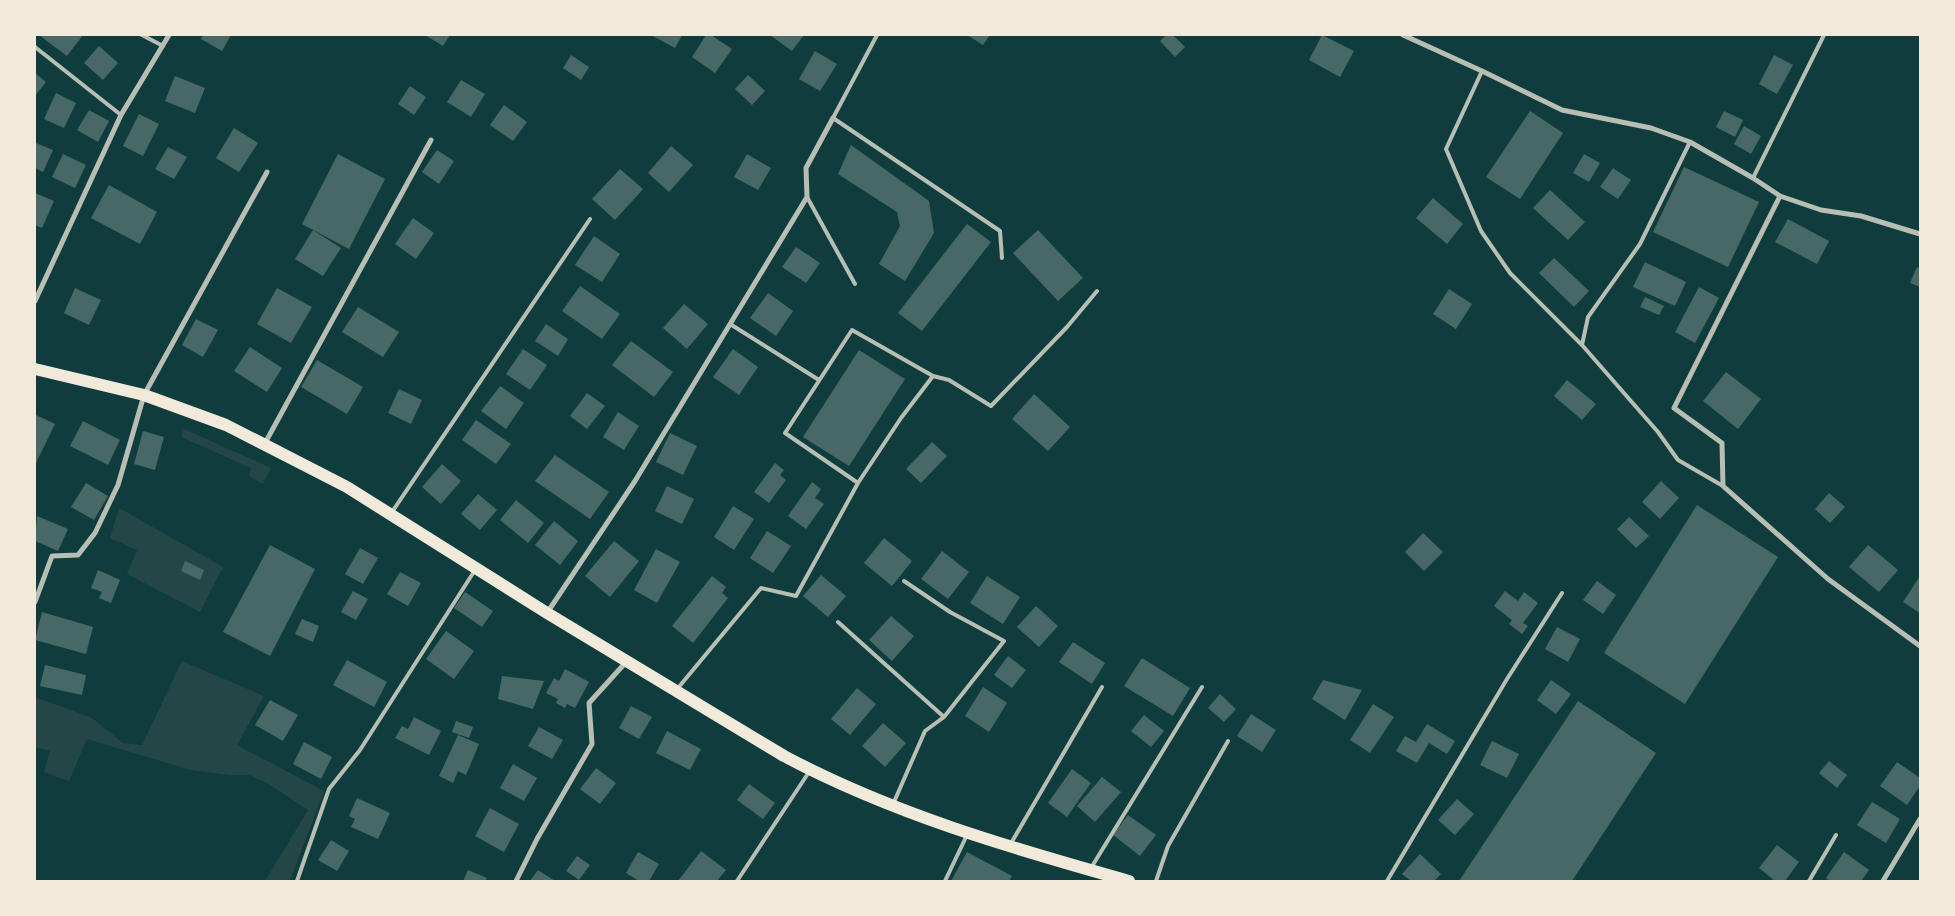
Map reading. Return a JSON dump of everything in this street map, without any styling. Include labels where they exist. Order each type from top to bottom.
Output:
[{"type":"main road","points":[[35,369],[144,395],[226,425],[347,487],[547,613],[810,770],[892,806],[968,833],[1129,881]]},
{"type":"street","points":[[35,301],[121,115],[170,35]]},
{"type":"street","points":[[1403,35],[1562,110],[1651,128],[1690,142],[1780,196],[1821,210],[1861,216],[1920,234]]},
{"type":"street","points":[[547,613],[635,481],[807,197],[806,168],[833,118]]},
{"type":"street","points":[[264,445],[431,140]]},
{"type":"street","points":[[35,602],[52,556],[78,555],[95,533],[118,486],[144,395],[267,172]]},
{"type":"street","points":[[1780,196],[1674,408],[1722,443],[1722,486],[1828,579],[1920,646]]},
{"type":"street","points":[[516,881],[592,744],[589,703],[628,661]]},
{"type":"street","points":[[1883,881],[1920,819]]},
{"type":"lane","points":[[142,35],[163,46]]},
{"type":"lane","points":[[877,35],[833,118],[1000,231],[1002,258]]},
{"type":"lane","points":[[1752,178],[1824,35]]},
{"type":"lane","points":[[35,47],[121,115]]},
{"type":"lane","points":[[1482,71],[1446,149],[1481,231],[1510,273],[1582,345],[1658,432],[1678,460],[1722,486]]},
{"type":"lane","points":[[1582,345],[1588,316],[1640,244],[1690,142]]},
{"type":"lane","points":[[807,197],[855,284]]},
{"type":"lane","points":[[391,514],[590,219]]},
{"type":"lane","points":[[858,483],[785,432],[852,330],[933,376],[949,380],[991,406],[1067,327],[1097,291]]},
{"type":"lane","points":[[730,324],[819,380]]},
{"type":"lane","points":[[676,690],[761,588],[796,596],[858,483],[901,418],[933,376]]},
{"type":"lane","points":[[296,881],[329,790],[360,750],[476,568]]},
{"type":"lane","points":[[892,806],[925,732],[944,717],[1004,641],[950,612],[904,581]]},
{"type":"lane","points":[[1387,881],[1506,679],[1562,594]]},
{"type":"lane","points":[[838,622],[944,717]]},
{"type":"lane","points":[[1009,846],[1102,686]]},
{"type":"lane","points":[[1090,870],[1202,687]]},
{"type":"lane","points":[[1156,881],[1168,846],[1228,741]]},
{"type":"lane","points":[[737,881],[810,770]]},
{"type":"lane","points":[[945,881],[968,833]]},
{"type":"lane","points":[[1809,881],[1836,835]]},
{"type":"shaded area","points":[[184,429],[271,468],[263,484],[249,476],[251,468],[181,437]]},
{"type":"shaded area","points":[[119,508],[223,567],[200,612],[127,574],[137,550],[110,538]]},
{"type":"shaded area","points":[[182,661],[264,696],[237,745],[324,791],[290,881],[265,881],[308,810],[269,784],[249,775],[229,775],[191,770],[87,739],[69,781],[44,772],[50,751],[35,747],[35,697],[92,718],[123,743],[142,745]]},
{"type":"building","points":[[39,35],[83,35],[67,56]]},
{"type":"building","points":[[203,35],[231,35],[222,51],[201,39]]},
{"type":"building","points":[[425,35],[450,35],[443,46]]},
{"type":"building","points":[[651,35],[682,35],[675,48]]},
{"type":"building","points":[[706,35],[711,35],[732,49],[715,73],[692,57]]},
{"type":"building","points":[[770,35],[804,35],[792,51]]},
{"type":"building","points":[[967,35],[990,35],[983,45]]},
{"type":"building","points":[[1166,35],[1173,35],[1185,47],[1175,57],[1160,41]]},
{"type":"building","points":[[1322,35],[1354,51],[1340,77],[1309,60]]},
{"type":"building","points":[[99,46],[118,63],[103,80],[84,63]]},
{"type":"building","points":[[815,51],[837,64],[820,91],[799,79]]},
{"type":"building","points":[[571,55],[589,67],[581,80],[563,68]]},
{"type":"building","points":[[1774,55],[1793,65],[1777,94],[1759,84]]},
{"type":"building","points":[[35,73],[46,82],[35,96]]},
{"type":"building","points":[[748,75],[765,91],[752,105],[735,89]]},
{"type":"building","points":[[175,76],[205,88],[195,113],[165,101]]},
{"type":"building","points":[[461,80],[485,94],[471,117],[447,102]]},
{"type":"building","points":[[410,86],[426,97],[414,115],[398,104]]},
{"type":"building","points":[[56,93],[76,103],[64,128],[44,119]]},
{"type":"building","points":[[504,105],[527,122],[513,141],[490,125]]},
{"type":"building","points":[[89,110],[109,121],[98,142],[77,130]]},
{"type":"building","points":[[1530,111],[1563,133],[1520,199],[1486,177]]},
{"type":"building","points":[[1724,111],[1743,120],[1735,137],[1716,127]]},
{"type":"building","points":[[139,114],[159,124],[143,156],[123,146]]},
{"type":"building","points":[[1744,126],[1761,136],[1751,154],[1734,144]]},
{"type":"building","points":[[234,128],[258,143],[239,172],[216,158]]},
{"type":"building","points":[[36,143],[53,150],[43,172],[35,168]]},
{"type":"building","points":[[851,145],[929,201],[934,233],[905,281],[879,264],[900,226],[897,212],[838,174]]},
{"type":"building","points":[[671,146],[693,165],[669,192],[648,173]]},
{"type":"building","points":[[168,147],[187,157],[174,179],[155,169]]},
{"type":"building","points":[[437,150],[454,161],[439,184],[422,172]]},
{"type":"building","points":[[63,154],[86,165],[75,188],[52,177]]},
{"type":"building","points":[[338,154],[385,179],[349,249],[302,224]]},
{"type":"building","points":[[747,154],[771,168],[758,190],[734,177]]},
{"type":"building","points":[[1584,154],[1600,163],[1589,182],[1573,173]]},
{"type":"building","points":[[1684,167],[1759,202],[1728,267],[1653,232]]},
{"type":"building","points":[[1613,168],[1631,180],[1618,199],[1600,187]]},
{"type":"building","points":[[620,169],[643,189],[615,220],[592,199]]},
{"type":"building","points":[[109,185],[157,212],[140,244],[91,218]]},
{"type":"building","points":[[1550,190],[1585,222],[1568,240],[1533,208]]},
{"type":"building","points":[[35,193],[54,201],[42,228],[35,225]]},
{"type":"building","points":[[1433,198],[1463,224],[1447,244],[1416,218]]},
{"type":"building","points":[[413,218],[434,233],[416,259],[395,244]]},
{"type":"building","points":[[1788,219],[1829,241],[1817,264],[1775,242]]},
{"type":"building","points":[[967,224],[991,242],[922,331],[898,313]]},
{"type":"building","points":[[313,230],[341,248],[323,276],[295,259]]},
{"type":"building","points":[[1038,230],[1083,278],[1058,301],[1013,253]]},
{"type":"building","points":[[594,236],[620,254],[602,282],[575,265]]},
{"type":"building","points":[[796,247],[820,263],[806,283],[782,267]]},
{"type":"building","points":[[1554,258],[1589,291],[1574,307],[1539,273]]},
{"type":"building","points":[[1645,262],[1686,282],[1675,306],[1633,287]]},
{"type":"building","points":[[1917,267],[1920,269],[1920,287],[1910,283]]},
{"type":"building","points":[[580,286],[620,314],[602,339],[562,311]]},
{"type":"building","points":[[1699,287],[1719,298],[1695,343],[1675,332]]},
{"type":"building","points":[[75,288],[101,300],[89,325],[64,313]]},
{"type":"building","points":[[277,288],[312,307],[291,343],[257,324]]},
{"type":"building","points":[[1449,289],[1472,304],[1456,329],[1433,314]]},
{"type":"building","points":[[768,293],[793,311],[776,336],[750,318]]},
{"type":"building","points":[[1645,297],[1664,306],[1659,315],[1640,307]]},
{"type":"building","points":[[684,304],[708,324],[687,349],[663,328]]},
{"type":"building","points":[[358,307],[399,332],[383,357],[342,332]]},
{"type":"building","points":[[196,319],[218,330],[203,357],[182,345]]},
{"type":"building","points":[[546,324],[568,339],[558,356],[535,341]]},
{"type":"building","points":[[631,341],[673,372],[654,397],[612,365]]},
{"type":"building","points":[[250,347],[282,368],[267,392],[234,371]]},
{"type":"building","points":[[523,349],[547,365],[530,390],[506,374]]},
{"type":"building","points":[[733,349],[758,367],[739,395],[713,377]]},
{"type":"building","points":[[859,350],[905,379],[849,466],[803,437]]},
{"type":"building","points":[[317,360],[363,387],[347,414],[301,387]]},
{"type":"building","points":[[1726,372],[1761,399],[1738,429],[1703,401]]},
{"type":"building","points":[[1567,380],[1596,404],[1582,420],[1554,396]]},
{"type":"building","points":[[500,386],[524,403],[506,429],[481,411]]},
{"type":"building","points":[[399,389],[422,400],[411,424],[388,413]]},
{"type":"building","points":[[587,393],[605,406],[587,429],[570,416]]},
{"type":"building","points":[[1034,394],[1070,427],[1048,451],[1012,419]]},
{"type":"building","points":[[618,412],[639,426],[624,450],[603,437]]},
{"type":"building","points":[[35,416],[55,424],[35,465]]},
{"type":"building","points":[[476,420],[511,444],[496,464],[462,440]]},
{"type":"building","points":[[83,421],[120,440],[108,465],[70,446]]},
{"type":"building","points":[[143,431],[164,437],[155,470],[134,464]]},
{"type":"building","points":[[670,433],[697,446],[683,475],[656,462]]},
{"type":"building","points":[[932,442],[947,456],[921,483],[906,469]]},
{"type":"building","points":[[555,455],[609,492],[590,519],[535,481]]},
{"type":"building","points":[[775,463],[784,470],[780,475],[786,480],[769,503],[754,492]]},
{"type":"building","points":[[442,464],[461,481],[441,504],[422,487]]},
{"type":"building","points":[[1661,481],[1679,498],[1660,519],[1642,502]]},
{"type":"building","points":[[812,482],[821,489],[815,498],[824,504],[806,529],[788,516]]},
{"type":"building","points":[[86,483],[108,496],[94,520],[71,507]]},
{"type":"building","points":[[667,486],[694,499],[682,524],[655,511]]},
{"type":"building","points":[[1829,493],[1845,507],[1830,523],[1815,509]]},
{"type":"building","points":[[478,494],[497,510],[480,530],[461,514]]},
{"type":"building","points":[[516,500],[544,523],[528,543],[500,520]]},
{"type":"building","points":[[1697,505],[1778,557],[1685,704],[1604,653]]},
{"type":"building","points":[[733,506],[754,519],[734,550],[714,537]]},
{"type":"building","points":[[37,516],[68,529],[58,551],[35,541]]},
{"type":"building","points":[[1629,517],[1649,536],[1636,548],[1617,529]]},
{"type":"building","points":[[554,521],[578,541],[560,565],[535,545]]},
{"type":"building","points":[[767,531],[791,546],[773,573],[750,558]]},
{"type":"building","points":[[1423,533],[1443,552],[1424,571],[1405,552]]},
{"type":"building","points":[[884,538],[912,561],[892,586],[864,563]]},
{"type":"building","points":[[614,541],[639,561],[610,597],[585,576]]},
{"type":"building","points":[[270,545],[315,569],[270,656],[223,632]]},
{"type":"building","points":[[1868,545],[1898,570],[1879,592],[1849,567]]},
{"type":"building","points":[[360,548],[378,558],[363,584],[345,574]]},
{"type":"building","points":[[656,549],[680,562],[657,603],[634,590]]},
{"type":"building","points":[[942,551],[969,572],[948,599],[921,579]]},
{"type":"building","points":[[185,561],[204,570],[200,580],[181,571]]},
{"type":"building","points":[[98,570],[120,580],[111,603],[99,598],[102,592],[91,588]]},
{"type":"building","points":[[400,572],[421,583],[408,606],[387,594]]},
{"type":"building","points":[[821,575],[846,596],[828,617],[803,596]]},
{"type":"building","points":[[712,576],[726,587],[722,593],[728,598],[693,643],[672,626]]},
{"type":"building","points":[[987,576],[1020,597],[1003,624],[970,603]]},
{"type":"building","points":[[1920,576],[1920,613],[1903,602]]},
{"type":"building","points":[[1597,581],[1616,595],[1603,614],[1583,600]]},
{"type":"building","points":[[353,591],[368,599],[356,620],[341,612]]},
{"type":"building","points":[[1505,591],[1518,601],[1524,592],[1538,603],[1523,623],[1528,626],[1522,634],[1509,624],[1512,620],[1494,606]]},
{"type":"building","points":[[465,592],[493,611],[482,627],[454,608]]},
{"type":"building","points":[[1036,606],[1058,626],[1039,647],[1017,627]]},
{"type":"building","points":[[42,612],[93,627],[86,654],[35,640]]},
{"type":"building","points":[[891,616],[914,636],[892,661],[869,640]]},
{"type":"building","points":[[302,619],[319,626],[313,642],[295,634]]},
{"type":"building","points":[[1557,627],[1580,639],[1568,662],[1545,649]]},
{"type":"building","points":[[446,631],[474,651],[454,679],[426,659]]},
{"type":"building","points":[[1073,642],[1105,663],[1092,684],[1059,662]]},
{"type":"building","points":[[1008,656],[1026,670],[1012,688],[994,675]]},
{"type":"building","points":[[1142,658],[1190,688],[1173,716],[1124,686]]},
{"type":"building","points":[[347,660],[387,682],[374,707],[333,685]]},
{"type":"building","points":[[45,665],[86,675],[82,695],[40,686]]},
{"type":"building","points":[[565,669],[589,682],[575,708],[567,704],[565,708],[556,703],[558,699],[546,693],[554,678],[559,681]]},
{"type":"building","points":[[502,676],[544,681],[533,709],[498,699]]},
{"type":"building","points":[[1323,680],[1362,690],[1345,720],[1312,699]]},
{"type":"building","points":[[1551,680],[1571,694],[1556,714],[1537,700]]},
{"type":"building","points":[[983,687],[1007,703],[989,732],[965,716]]},
{"type":"building","points":[[857,688],[876,704],[850,735],[831,719]]},
{"type":"building","points":[[1220,694],[1236,709],[1224,722],[1208,708]]},
{"type":"building","points":[[270,700],[298,715],[283,741],[255,725]]},
{"type":"building","points":[[1578,701],[1656,753],[1572,881],[1459,881]]},
{"type":"building","points":[[1373,704],[1394,717],[1370,753],[1350,740]]},
{"type":"building","points":[[631,706],[652,717],[639,739],[619,728]]},
{"type":"building","points":[[1251,714],[1276,730],[1262,752],[1237,736]]},
{"type":"building","points":[[1144,715],[1164,731],[1151,747],[1131,731]]},
{"type":"building","points":[[414,717],[441,731],[429,755],[395,738],[402,726],[408,729]]},
{"type":"building","points":[[456,721],[473,727],[469,738],[452,732]]},
{"type":"building","points":[[883,723],[906,743],[885,767],[862,746]]},
{"type":"building","points":[[1427,724],[1455,741],[1447,754],[1429,743],[1417,763],[1396,751],[1405,736],[1416,742]]},
{"type":"building","points":[[539,727],[563,740],[552,759],[528,746]]},
{"type":"building","points":[[667,731],[701,749],[690,770],[656,753]]},
{"type":"building","points":[[458,735],[479,744],[466,775],[458,771],[453,783],[439,776]]},
{"type":"building","points":[[1492,741],[1519,754],[1507,778],[1480,765]]},
{"type":"building","points":[[304,742],[332,757],[321,779],[293,764]]},
{"type":"building","points":[[1829,761],[1847,775],[1837,788],[1819,773]]},
{"type":"building","points":[[1897,762],[1920,778],[1920,786],[1907,805],[1880,786]]},
{"type":"building","points":[[513,764],[537,778],[524,801],[500,788]]},
{"type":"building","points":[[596,768],[616,783],[600,804],[580,789]]},
{"type":"building","points":[[1072,769],[1091,783],[1067,817],[1048,803]]},
{"type":"building","points":[[1102,777],[1121,792],[1095,822],[1077,806]]},
{"type":"building","points":[[749,784],[775,803],[763,819],[737,800]]},
{"type":"building","points":[[357,798],[390,813],[378,839],[351,827],[355,819],[349,816]]},
{"type":"building","points":[[1457,799],[1474,814],[1455,835],[1438,820]]},
{"type":"building","points":[[1872,802],[1900,819],[1886,843],[1857,825]]},
{"type":"building","points":[[490,808],[519,824],[504,852],[475,836]]},
{"type":"building","points":[[1128,815],[1156,835],[1140,856],[1113,835]]},
{"type":"building","points":[[331,840],[349,851],[337,871],[318,860]]},
{"type":"building","points":[[1777,845],[1799,862],[1785,881],[1775,881],[1759,868]]},
{"type":"building","points":[[701,851],[726,870],[717,881],[678,881]]},
{"type":"building","points":[[638,852],[659,864],[649,881],[639,881],[626,873]]},
{"type":"building","points":[[967,852],[1012,876],[1009,881],[951,881]]},
{"type":"building","points":[[1844,852],[1869,870],[1861,881],[1830,881],[1826,878]]},
{"type":"building","points":[[1420,854],[1441,874],[1434,881],[1411,881],[1402,874]]},
{"type":"building","points":[[577,856],[590,865],[579,880],[566,871]]},
{"type":"building","points":[[468,870],[487,878],[485,881],[463,881]]},
{"type":"building","points":[[538,870],[555,881],[530,881]]}]
